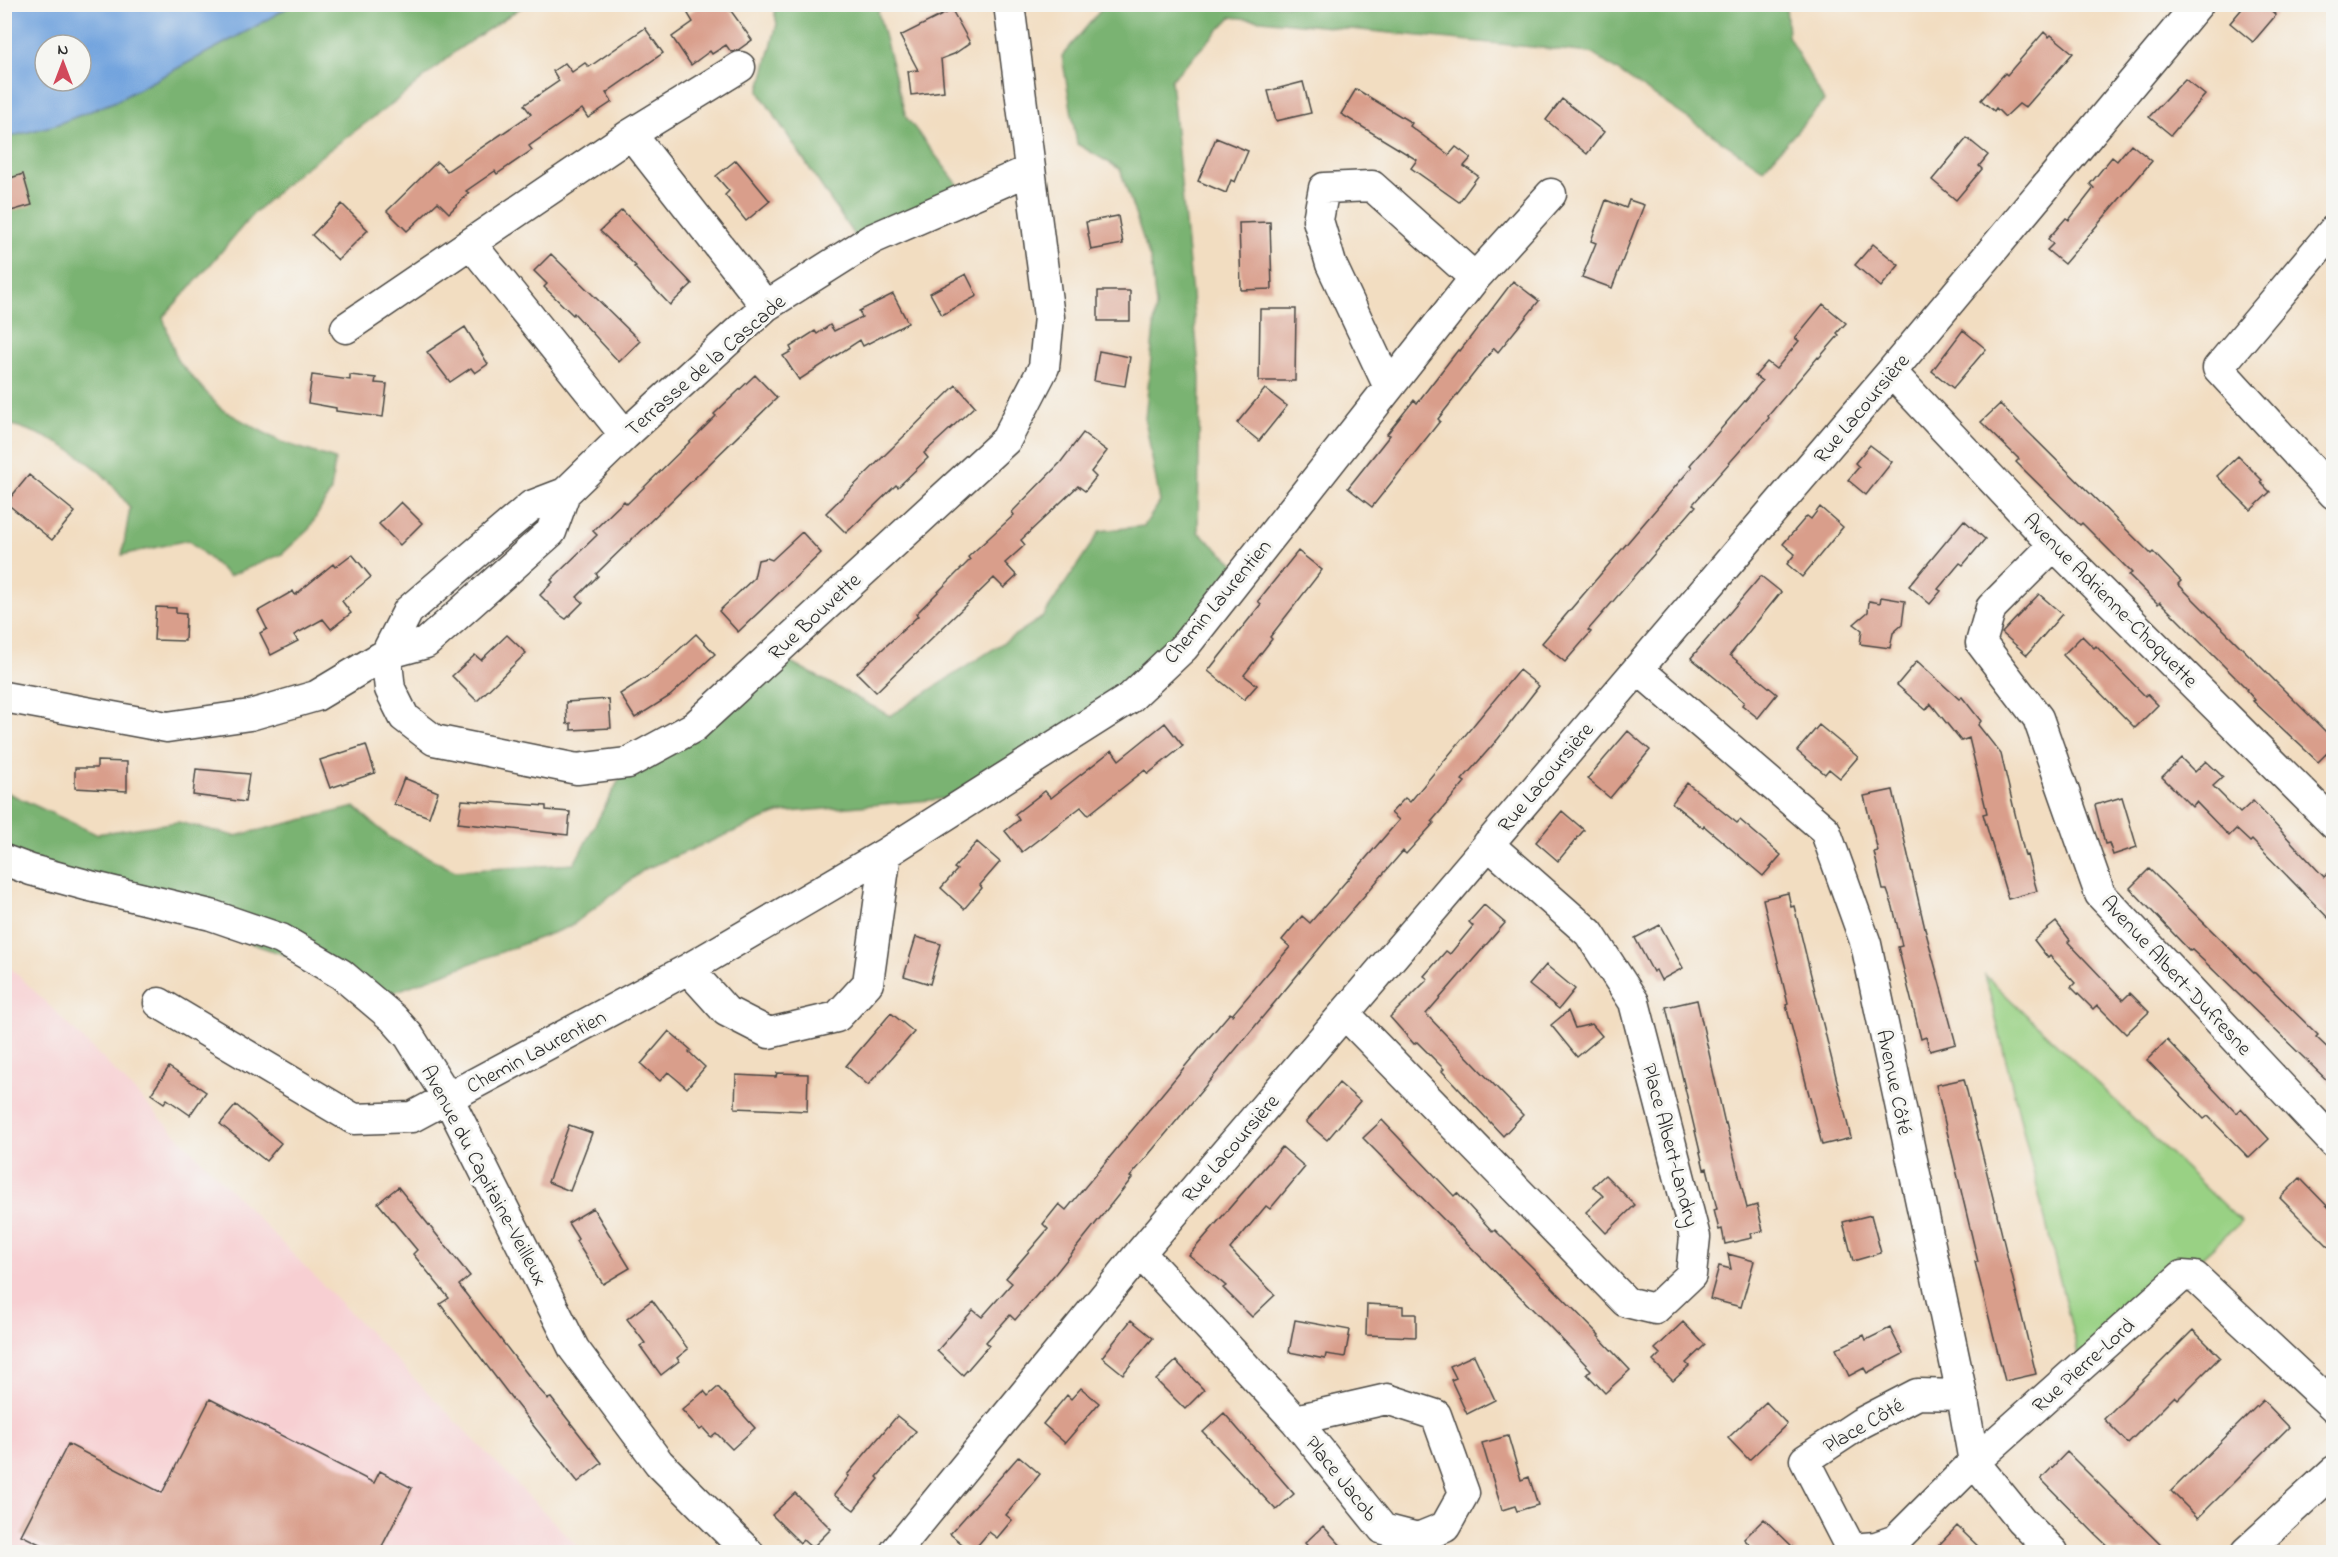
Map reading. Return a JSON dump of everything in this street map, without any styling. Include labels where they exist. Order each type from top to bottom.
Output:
[{"type":"street","points":[[1009,4],[1030,170]]},
{"type":"street","name":"Rue Lacoursière","points":[[895,1552],[1140,1253],[1891,372],[2198,4]]},
{"type":"street","points":[[346,328],[631,134],[740,67]]},
{"type":"street","points":[[631,134],[766,306]]},
{"type":"street","name":"Terrasse de la Cascade","points":[[386,654],[408,611],[531,506],[565,493],[766,306],[872,239],[1030,170]]},
{"type":"street","name":"Rue Bouvette","points":[[386,654],[390,689],[404,717],[434,740],[577,769],[628,763],[694,727],[1006,440],[1044,367],[1049,317],[1030,170]]},
{"type":"street","points":[[1389,387],[1331,264],[1317,220],[1324,188],[1372,186],[1475,278]]},
{"type":"street","name":"Chemin Laurentien","points":[[159,1003],[354,1119],[412,1117],[688,969],[886,854],[1130,698],[1184,647],[1475,278],[1551,194]]},
{"type":"street","points":[[2334,230],[2218,368],[2334,494]]},
{"type":"street","points":[[471,243],[625,435]]},
{"type":"street","name":"Avenue Adrienne-Choquette","points":[[1891,372],[2055,545],[2334,824]]},
{"type":"street","name":"Avenue Albert-Dufresne","points":[[2055,545],[1991,608],[1981,643],[2037,718],[2100,894],[2334,1143]]},
{"type":"street","points":[[4,697],[167,727],[250,715],[316,696],[386,654]]},
{"type":"street","name":"Avenue Côté","points":[[1638,669],[1825,830],[1866,944],[1962,1395],[1974,1462],[2020,1520],[2053,1552]]},
{"type":"street","name":"Place Albert-Landry","points":[[1345,1014],[1626,1302],[1655,1309],[1691,1275],[1695,1237],[1634,1002],[1589,933],[1488,844]]},
{"type":"street","points":[[688,969],[726,1011],[769,1033],[837,1017],[868,983],[886,854]]},
{"type":"street","name":"Avenue du Capitaine-Veilleux","points":[[4,860],[60,878],[246,926],[281,939],[341,974],[393,1018],[416,1046],[448,1098],[574,1349],[659,1463],[748,1552]]},
{"type":"street","name":"Place Jacob","points":[[1140,1253],[1295,1420],[1383,1529],[1418,1538],[1445,1527],[1464,1492],[1437,1415],[1387,1399],[1295,1420]]},
{"type":"street","name":"Rue Pierre-Lord","points":[[1974,1462],[2182,1276],[2194,1277],[2334,1407]]},
{"type":"street","name":"Place Côté","points":[[1962,1395],[1917,1394],[1861,1423],[1805,1460],[1851,1549],[1876,1547],[1896,1540],[1974,1462]]},
{"type":"street","points":[[2246,1552],[2334,1471]]},
{"type":"shaded area","points":[[4,961],[101,1057],[583,1552],[5,1552]]},
{"type":"green space","points":[[292,5],[525,5],[457,50],[401,97],[298,173],[252,215],[163,317],[177,360],[221,409],[281,442],[335,459],[331,491],[309,529],[282,554],[229,576],[188,540],[122,555],[130,508],[107,479],[73,451],[32,432],[5,423],[4,138],[55,125],[116,101]]},
{"type":"green space","points":[[773,5],[882,5],[878,12],[906,117],[962,190],[861,246],[759,92],[777,24]]},
{"type":"green space","points":[[1105,5],[1786,5],[1788,36],[1824,101],[1763,169],[1591,53],[1231,17],[1171,80],[1200,377],[1198,532],[1244,572],[1184,647],[977,796],[778,813],[645,869],[571,926],[373,1000],[341,974],[5,860],[4,791],[96,834],[178,822],[235,836],[355,807],[390,838],[455,871],[574,864],[628,763],[774,653],[890,716],[1043,617],[1100,531],[1144,526],[1160,502],[1145,419],[1156,306],[1151,262],[1120,169],[1077,144],[1062,56]]},
{"type":"green space","points":[[1985,975],[2241,1222],[2081,1366]]},
{"type":"water","points":[[5,4],[292,4],[251,29],[116,101],[55,125],[5,138]]},
{"type":"building","points":[[701,4],[726,4],[752,40],[731,52],[726,45],[712,54],[710,51],[691,65],[672,37],[693,22],[688,14]]},
{"type":"building","points":[[2246,4],[2264,4],[2276,15],[2253,42],[2230,23]]},
{"type":"building","points":[[952,10],[970,43],[954,54],[941,59],[944,91],[911,95],[908,71],[918,70],[900,36]]},
{"type":"building","points":[[645,28],[663,53],[606,93],[612,102],[588,118],[582,109],[529,146],[532,150],[497,174],[495,171],[466,191],[469,193],[449,213],[438,202],[407,231],[387,211],[437,162],[447,171],[531,114],[524,105],[559,81],[553,71],[565,63],[572,72],[585,63],[589,67]]},
{"type":"building","points":[[2044,32],[2073,53],[2025,108],[2019,104],[2005,117],[1996,108],[1994,111],[1981,100],[2005,73],[2007,75]]},
{"type":"building","points":[[2185,79],[2205,95],[2171,135],[2149,117]]},
{"type":"building","points":[[1303,82],[1311,113],[1276,121],[1268,91]]},
{"type":"building","points":[[1356,89],[1412,123],[1410,126],[1449,155],[1456,147],[1471,158],[1464,166],[1478,176],[1459,202],[1411,168],[1417,160],[1341,114]]},
{"type":"building","points":[[1562,99],[1604,132],[1587,154],[1546,120]]},
{"type":"building","points":[[1216,138],[1248,151],[1235,182],[1231,180],[1226,193],[1198,181]]},
{"type":"building","points":[[1967,138],[1988,155],[1979,166],[1982,169],[1956,200],[1932,180]]},
{"type":"building","points":[[2131,144],[2152,161],[2064,264],[2047,250],[2053,244],[2048,239],[2066,218],[2069,220],[2094,188],[2090,184],[2112,157],[2117,161]]},
{"type":"building","points":[[736,160],[770,201],[746,221],[725,195],[729,191],[716,176]]},
{"type":"building","points":[[23,174],[32,205],[4,213],[4,180]]},
{"type":"building","points":[[1606,200],[1626,208],[1629,200],[1644,205],[1612,288],[1582,277],[1596,243],[1591,241]]},
{"type":"building","points":[[342,204],[368,230],[338,260],[312,235]]},
{"type":"building","points":[[622,210],[692,284],[670,305],[634,267],[636,266],[600,231]]},
{"type":"building","points":[[1118,216],[1123,244],[1091,250],[1086,222]]},
{"type":"building","points":[[1270,222],[1272,289],[1241,290],[1239,223]]},
{"type":"building","points":[[1873,244],[1899,265],[1881,287],[1855,265]]},
{"type":"building","points":[[551,254],[640,341],[619,362],[574,313],[573,315],[544,287],[547,284],[534,271]]},
{"type":"building","points":[[966,274],[977,296],[942,315],[930,293]]},
{"type":"building","points":[[1513,281],[1539,301],[1498,352],[1494,348],[1372,507],[1348,488],[1390,435],[1387,434],[1414,400],[1417,403]]},
{"type":"building","points":[[1098,291],[1130,291],[1130,321],[1098,321]]},
{"type":"building","points":[[893,294],[908,323],[863,346],[860,340],[799,380],[783,356],[792,351],[790,347],[815,331],[817,334],[830,325],[834,331],[862,317],[859,311]]},
{"type":"building","points":[[1823,304],[1846,323],[1837,333],[1839,335],[1693,504],[1696,506],[1588,630],[1591,632],[1565,662],[1542,643],[1762,381],[1755,376],[1767,362],[1776,369],[1799,341],[1795,338]]},
{"type":"building","points":[[1260,309],[1296,309],[1295,381],[1259,381]]},
{"type":"building","points":[[465,327],[488,364],[475,373],[471,368],[450,382],[427,352]]},
{"type":"building","points":[[1963,330],[1986,349],[1953,388],[1932,371]]},
{"type":"building","points":[[1099,351],[1130,357],[1125,386],[1094,381]]},
{"type":"building","points":[[312,375],[350,380],[350,375],[376,378],[375,383],[387,384],[383,417],[336,411],[336,408],[308,403]]},
{"type":"building","points":[[755,375],[777,398],[596,574],[598,576],[577,597],[583,602],[566,619],[560,615],[540,595],[553,582],[551,580],[597,535],[593,531],[624,501],[627,504]]},
{"type":"building","points":[[956,385],[975,406],[924,453],[928,458],[846,533],[826,513]]},
{"type":"building","points":[[1265,389],[1287,406],[1259,441],[1237,423]]},
{"type":"building","points":[[2000,404],[2151,554],[2153,552],[2181,581],[2178,584],[2334,740],[2334,746],[2318,762],[2253,701],[2255,700],[2247,689],[2160,602],[2158,604],[2129,575],[2132,573],[2082,523],[2080,525],[2016,462],[2019,459],[1981,422]]},
{"type":"building","points":[[1083,433],[1107,451],[1091,472],[1096,477],[1085,491],[1078,486],[1021,540],[1025,545],[1005,563],[1017,576],[1004,588],[994,578],[876,692],[857,673],[918,616],[916,614],[970,560],[968,557],[1014,515],[1012,512],[1060,463]]},
{"type":"building","points":[[1870,445],[1892,462],[1866,495],[1848,480],[1859,467],[1855,463]]},
{"type":"building","points":[[2238,456],[2262,480],[2260,482],[2270,492],[2251,510],[2217,476]]},
{"type":"building","points":[[29,475],[75,512],[52,540],[6,503]]},
{"type":"building","points":[[401,502],[422,523],[400,545],[379,524]]},
{"type":"building","points":[[1820,507],[1843,527],[1802,577],[1787,564],[1795,554],[1783,544],[1807,516],[1811,519]]},
{"type":"building","points":[[1964,520],[1985,539],[1938,589],[1941,591],[1930,604],[1909,586]]},
{"type":"building","points":[[802,532],[821,553],[738,632],[719,611],[754,578],[758,560],[767,558],[772,560]]},
{"type":"building","points":[[1298,551],[1322,570],[1244,675],[1257,685],[1244,700],[1208,671],[1261,604],[1258,601]]},
{"type":"building","points":[[352,554],[371,577],[342,601],[351,613],[331,629],[323,619],[294,635],[298,641],[271,655],[260,633],[267,629],[258,611],[293,591],[295,595],[333,564],[335,567]]},
{"type":"building","points":[[1761,576],[1781,592],[1730,655],[1777,694],[1758,718],[1742,705],[1744,702],[1691,658]]},
{"type":"building","points":[[2039,594],[2062,614],[2027,655],[2002,633]]},
{"type":"building","points":[[1881,597],[1905,601],[1902,625],[1893,633],[1890,648],[1860,644],[1862,630],[1854,624],[1868,612],[1869,601],[1880,603]]},
{"type":"building","points":[[156,607],[176,608],[176,613],[186,614],[185,641],[154,640]]},
{"type":"building","points":[[696,634],[715,654],[670,696],[635,718],[620,694],[656,671]]},
{"type":"building","points":[[507,635],[526,653],[477,701],[452,676],[475,655],[481,660]]},
{"type":"building","points":[[2082,636],[2094,648],[2096,646],[2145,696],[2147,694],[2158,705],[2135,728],[2063,655]]},
{"type":"building","points":[[1917,661],[1959,699],[1962,697],[1981,721],[1978,725],[2001,754],[2025,856],[2027,855],[2037,891],[2008,899],[1983,814],[1987,813],[1969,738],[1961,741],[1931,704],[1926,710],[1897,685]]},
{"type":"building","points":[[1519,670],[1539,686],[1498,739],[1462,780],[1465,782],[1432,821],[1434,823],[1406,854],[1403,851],[1333,932],[1130,1177],[1132,1178],[1056,1273],[1015,1320],[1010,1315],[986,1342],[989,1345],[963,1375],[937,1351],[973,1310],[982,1317],[1012,1283],[1006,1278],[1048,1229],[1043,1224],[1059,1204],[1066,1210],[1201,1047],[1230,1013],[1232,1015],[1290,947],[1282,940],[1302,916],[1310,923],[1399,820],[1391,813],[1405,798],[1410,802]]},
{"type":"building","points":[[609,699],[611,728],[571,730],[571,723],[567,724],[566,702]]},
{"type":"building","points":[[1165,723],[1183,746],[1148,774],[1145,770],[1088,815],[1081,807],[1022,852],[1005,831],[1019,820],[1015,814],[1045,791],[1051,798],[1112,750],[1119,760]]},
{"type":"building","points":[[1819,725],[1858,757],[1840,778],[1829,769],[1825,774],[1797,751]]},
{"type":"building","points":[[1628,731],[1650,750],[1610,798],[1587,779]]},
{"type":"building","points":[[366,745],[375,773],[330,788],[320,760]]},
{"type":"building","points":[[2181,758],[2195,772],[2206,761],[2223,777],[2213,786],[2240,813],[2253,801],[2324,877],[2334,868],[2334,924],[2252,840],[2250,842],[2236,829],[2229,836],[2196,802],[2192,807],[2162,777]]},
{"type":"building","points":[[97,761],[127,762],[127,791],[75,788],[75,768],[97,768]]},
{"type":"building","points":[[196,769],[249,774],[245,802],[193,795]]},
{"type":"building","points":[[404,778],[438,792],[429,817],[394,804]]},
{"type":"building","points":[[1687,783],[1737,823],[1740,820],[1781,855],[1763,876],[1704,826],[1703,828],[1672,803]]},
{"type":"building","points":[[1893,790],[1925,929],[1956,1044],[1930,1051],[1926,1037],[1921,1039],[1898,947],[1902,946],[1893,907],[1887,890],[1883,890],[1874,852],[1878,851],[1864,796]]},
{"type":"building","points":[[2122,797],[2137,847],[2113,855],[2109,843],[2105,844],[2095,805]]},
{"type":"building","points":[[462,800],[546,806],[546,810],[570,812],[568,835],[458,823]]},
{"type":"building","points":[[1562,811],[1584,830],[1558,861],[1536,842]]},
{"type":"building","points":[[977,842],[1000,862],[980,885],[982,888],[964,909],[941,888],[957,870],[954,868]]},
{"type":"building","points":[[2149,869],[2318,1035],[2316,1037],[2334,1054],[2334,1087],[2205,962],[2192,950],[2190,951],[2130,888]]},
{"type":"building","points":[[1788,893],[1791,907],[1794,906],[1851,1138],[1822,1145],[1786,1005],[1788,1004],[1763,899]]},
{"type":"building","points":[[1484,905],[1505,923],[1426,1014],[1523,1115],[1503,1136],[1442,1071],[1444,1069],[1417,1042],[1414,1044],[1390,1017],[1428,979],[1424,976],[1446,951],[1450,954],[1473,926],[1469,922]]},
{"type":"building","points":[[2056,922],[2070,940],[2068,942],[2123,1000],[2130,993],[2149,1012],[2126,1034],[2097,1005],[2093,1009],[2071,987],[2075,983],[2050,956],[2048,958],[2034,940]]},
{"type":"building","points":[[1660,925],[1683,968],[1661,980],[1656,970],[1653,972],[1635,938]]},
{"type":"building","points":[[916,937],[941,944],[930,984],[904,976]]},
{"type":"building","points":[[1546,965],[1575,989],[1559,1009],[1529,985]]},
{"type":"building","points":[[1697,1000],[1747,1208],[1757,1205],[1763,1231],[1751,1233],[1752,1238],[1725,1244],[1714,1210],[1717,1209],[1707,1168],[1704,1169],[1666,1007]]},
{"type":"building","points":[[1568,1011],[1575,1028],[1592,1024],[1602,1036],[1577,1057],[1551,1025]]},
{"type":"building","points":[[891,1013],[914,1032],[868,1085],[846,1066]]},
{"type":"building","points":[[669,1031],[691,1050],[689,1052],[705,1067],[687,1088],[668,1072],[660,1081],[641,1064]]},
{"type":"building","points":[[2167,1040],[2236,1113],[2241,1108],[2269,1139],[2249,1158],[2208,1116],[2204,1119],[2147,1060]]},
{"type":"building","points":[[169,1067],[206,1092],[190,1115],[167,1099],[164,1103],[151,1094]]},
{"type":"building","points":[[777,1073],[808,1074],[807,1111],[735,1108],[736,1075],[776,1077]]},
{"type":"building","points":[[1964,1079],[2036,1374],[2005,1381],[1975,1262],[1978,1262],[1936,1085]]},
{"type":"building","points":[[1339,1083],[1360,1101],[1327,1140],[1306,1122]]},
{"type":"building","points":[[236,1105],[281,1143],[266,1161],[220,1124]]},
{"type":"building","points":[[1382,1120],[1454,1196],[1457,1193],[1493,1232],[1495,1230],[1549,1284],[1630,1370],[1605,1393],[1587,1374],[1591,1370],[1363,1138]]},
{"type":"building","points":[[569,1125],[592,1133],[570,1191],[548,1182]]},
{"type":"building","points":[[1282,1147],[1305,1167],[1270,1209],[1266,1206],[1230,1249],[1275,1295],[1252,1317],[1223,1288],[1226,1286],[1189,1255]]},
{"type":"building","points":[[1605,1175],[1635,1205],[1606,1233],[1586,1212],[1603,1196],[1593,1186]]},
{"type":"building","points":[[2300,1178],[2334,1213],[2334,1252],[2280,1198]]},
{"type":"building","points":[[398,1187],[470,1276],[459,1285],[538,1388],[548,1399],[551,1398],[602,1463],[578,1482],[440,1304],[449,1298],[413,1254],[417,1250],[378,1203]]},
{"type":"building","points":[[593,1208],[630,1268],[603,1284],[576,1241],[578,1239],[568,1223]]},
{"type":"building","points":[[1871,1215],[1881,1253],[1853,1261],[1843,1222]]},
{"type":"building","points":[[1728,1254],[1754,1261],[1741,1307],[1710,1299],[1719,1266],[1731,1269]]},
{"type":"building","points":[[652,1300],[688,1349],[677,1358],[679,1361],[661,1375],[640,1346],[645,1343],[627,1319]]},
{"type":"building","points":[[1367,1304],[1403,1306],[1403,1314],[1416,1314],[1416,1337],[1366,1335]]},
{"type":"building","points":[[1131,1320],[1153,1338],[1123,1374],[1102,1357]]},
{"type":"building","points":[[1295,1320],[1350,1330],[1345,1357],[1326,1354],[1325,1359],[1289,1352]]},
{"type":"building","points":[[1683,1322],[1705,1345],[1686,1363],[1689,1366],[1673,1381],[1653,1361],[1660,1354],[1655,1349]]},
{"type":"building","points":[[1890,1328],[1903,1354],[1867,1373],[1864,1368],[1849,1376],[1836,1349],[1864,1335],[1866,1340]]},
{"type":"building","points":[[2193,1330],[2220,1357],[2178,1399],[2175,1396],[2128,1443],[2104,1419]]},
{"type":"building","points":[[1474,1355],[1495,1400],[1467,1414],[1451,1380],[1456,1378],[1450,1366]]},
{"type":"building","points":[[1176,1361],[1204,1390],[1185,1409],[1156,1380]]},
{"type":"building","points":[[718,1387],[755,1428],[732,1449],[716,1433],[711,1437],[703,1428],[700,1430],[682,1410],[704,1391],[708,1396]]},
{"type":"building","points":[[1081,1388],[1099,1403],[1065,1443],[1043,1424],[1067,1395],[1071,1399]]},
{"type":"building","points":[[210,1399],[374,1483],[380,1471],[412,1488],[379,1552],[56,1552],[21,1535],[68,1444],[162,1493]]},
{"type":"building","points":[[2263,1400],[2289,1427],[2198,1518],[2171,1491]]},
{"type":"building","points":[[1766,1402],[1787,1424],[1749,1460],[1728,1438]]},
{"type":"building","points":[[1224,1413],[1294,1494],[1276,1510],[1203,1432]]},
{"type":"building","points":[[897,1416],[916,1431],[877,1477],[879,1479],[854,1510],[834,1495],[849,1476],[847,1475]]},
{"type":"building","points":[[1508,1436],[1521,1480],[1529,1477],[1538,1505],[1517,1511],[1515,1506],[1502,1510],[1482,1443]]},
{"type":"building","points":[[2067,1452],[2168,1552],[2114,1552],[2096,1535],[2041,1479]]},
{"type":"building","points":[[1019,1456],[1040,1474],[1006,1515],[1012,1520],[997,1538],[989,1532],[972,1552],[950,1534]]},
{"type":"building","points":[[795,1493],[831,1529],[812,1548],[803,1540],[800,1543],[772,1515]]},
{"type":"building","points":[[1764,1519],[1798,1552],[1757,1552],[1744,1539]]},
{"type":"building","points":[[1323,1526],[1347,1552],[1313,1552],[1305,1543]]},
{"type":"building","points":[[1957,1526],[1984,1552],[1946,1552],[1939,1545]]}]
